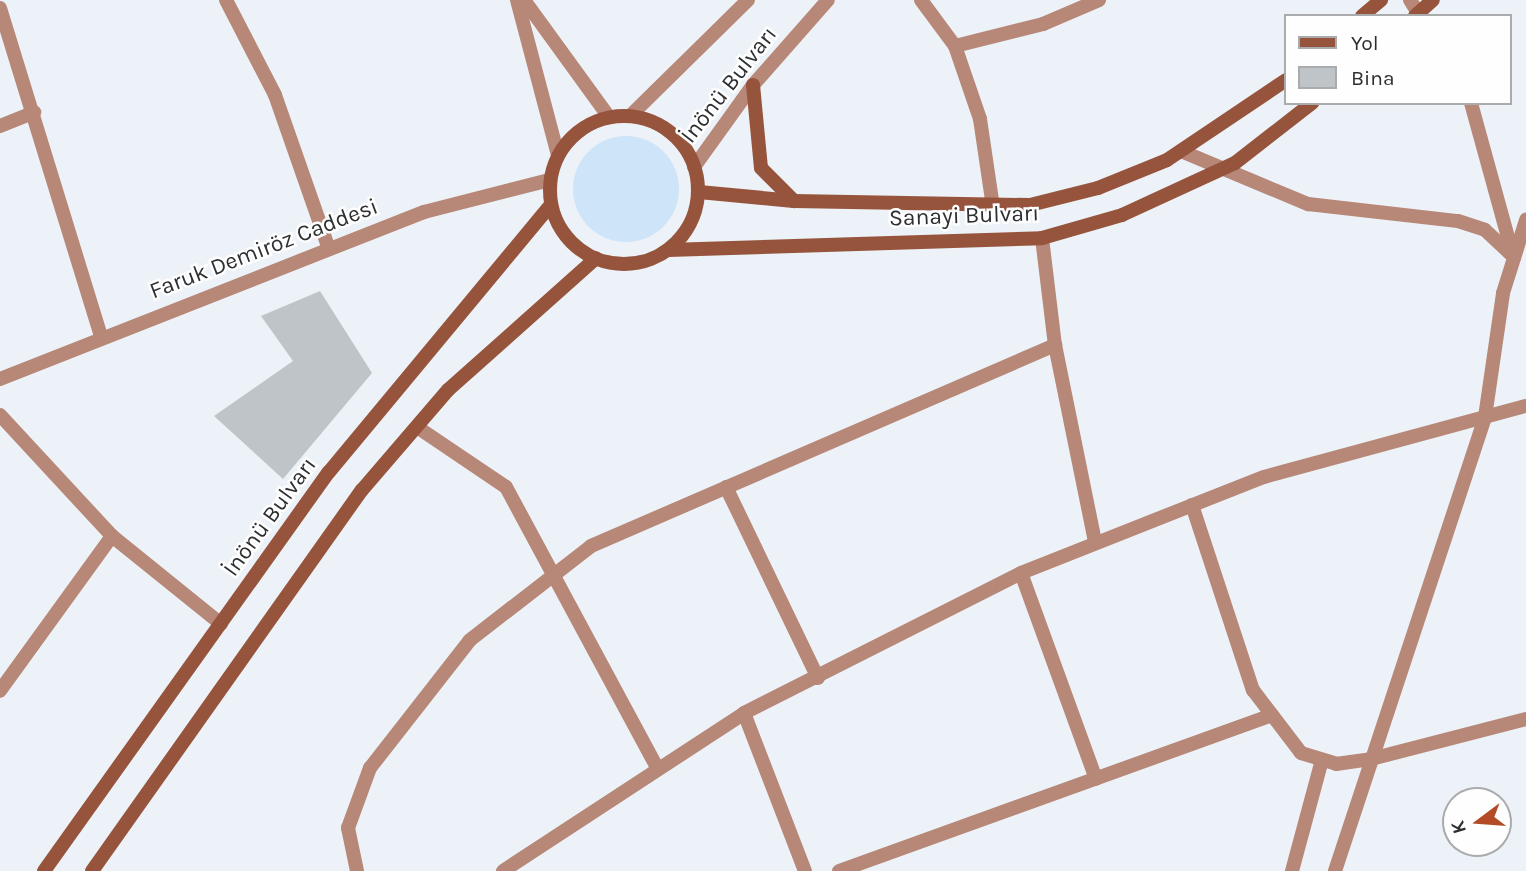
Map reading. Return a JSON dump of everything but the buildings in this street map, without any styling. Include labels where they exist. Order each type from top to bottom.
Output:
[{"type":"main road","points":[[1364,14],[1381,0]]},
{"type":"main road","points":[[1416,11],[1433,0]]},
{"type":"main road","name":"Sanayi Bulvarı","points":[[699,192],[794,201],[993,207],[1098,188],[1181,151],[1284,81]]},
{"type":"main road","points":[[753,85],[761,169],[794,201]]},
{"type":"main road","name":"Sanayi Bulvarı","points":[[668,250],[1042,238],[1122,215],[1222,169],[1309,105]]},
{"type":"main road","points":[[631,115],[670,131],[694,167],[699,192],[684,233],[668,250],[645,261],[596,258],[567,236],[551,205],[550,180],[558,155],[588,124],[609,117],[631,115]]},
{"type":"main road","name":"İnönü Bulvarı","points":[[44,871],[329,472],[551,205]]},
{"type":"main road","points":[[92,871],[362,490],[416,427],[596,258]]},
{"type":"street","points":[[226,0],[275,95],[329,249]]},
{"type":"street","points":[[516,0],[558,155]]},
{"type":"street","points":[[524,0],[609,117]]},
{"type":"street","name":"İnönü Bulvarı","points":[[631,115],[748,0]]},
{"type":"street","name":"İnönü Bulvarı","points":[[694,167],[753,85],[828,0]]},
{"type":"street","points":[[921,0],[955,47],[981,119],[993,207]]},
{"type":"street","points":[[955,47],[1043,24],[1098,0]]},
{"type":"street","points":[[0,8],[101,337]]},
{"type":"street","points":[[1472,105],[1514,257]]},
{"type":"street","points":[[0,126],[34,112]]},
{"type":"street","points":[[1181,151],[1308,204],[1458,221],[1485,230],[1514,257]]},
{"type":"street","name":"Faruk Demiröz Caddesi","points":[[0,379],[424,212],[550,180]]},
{"type":"street","points":[[1335,871],[1485,417],[1514,257],[1526,220]]},
{"type":"street","points":[[1042,238],[1055,345],[1095,541]]},
{"type":"street","points":[[357,871],[348,828],[370,768],[470,640],[555,573],[591,546],[1055,345]]},
{"type":"street","points":[[503,871],[744,713],[818,678],[1021,573],[1095,541],[1264,477],[1526,406]]},
{"type":"street","points":[[0,415],[112,536],[221,624]]},
{"type":"street","points":[[416,427],[506,487],[555,573],[658,769]]},
{"type":"street","points":[[726,487],[818,678]]},
{"type":"street","points":[[1192,505],[1253,690],[1301,753],[1322,760],[1371,760],[1526,719]]},
{"type":"street","points":[[0,691],[112,536]]},
{"type":"street","points":[[1021,573],[1096,779]]},
{"type":"street","points":[[744,713],[805,871]]},
{"type":"street","points":[[839,871],[1272,715]]},
{"type":"street","points":[[1292,871],[1322,760]]},
{"type":"shaded area","points":[[626,136],[646,140],[663,152],[675,169],[679,189],[675,209],[663,226],[646,238],[626,242],[606,238],[589,226],[577,209],[573,189],[577,169],[589,152],[606,140]]}]
